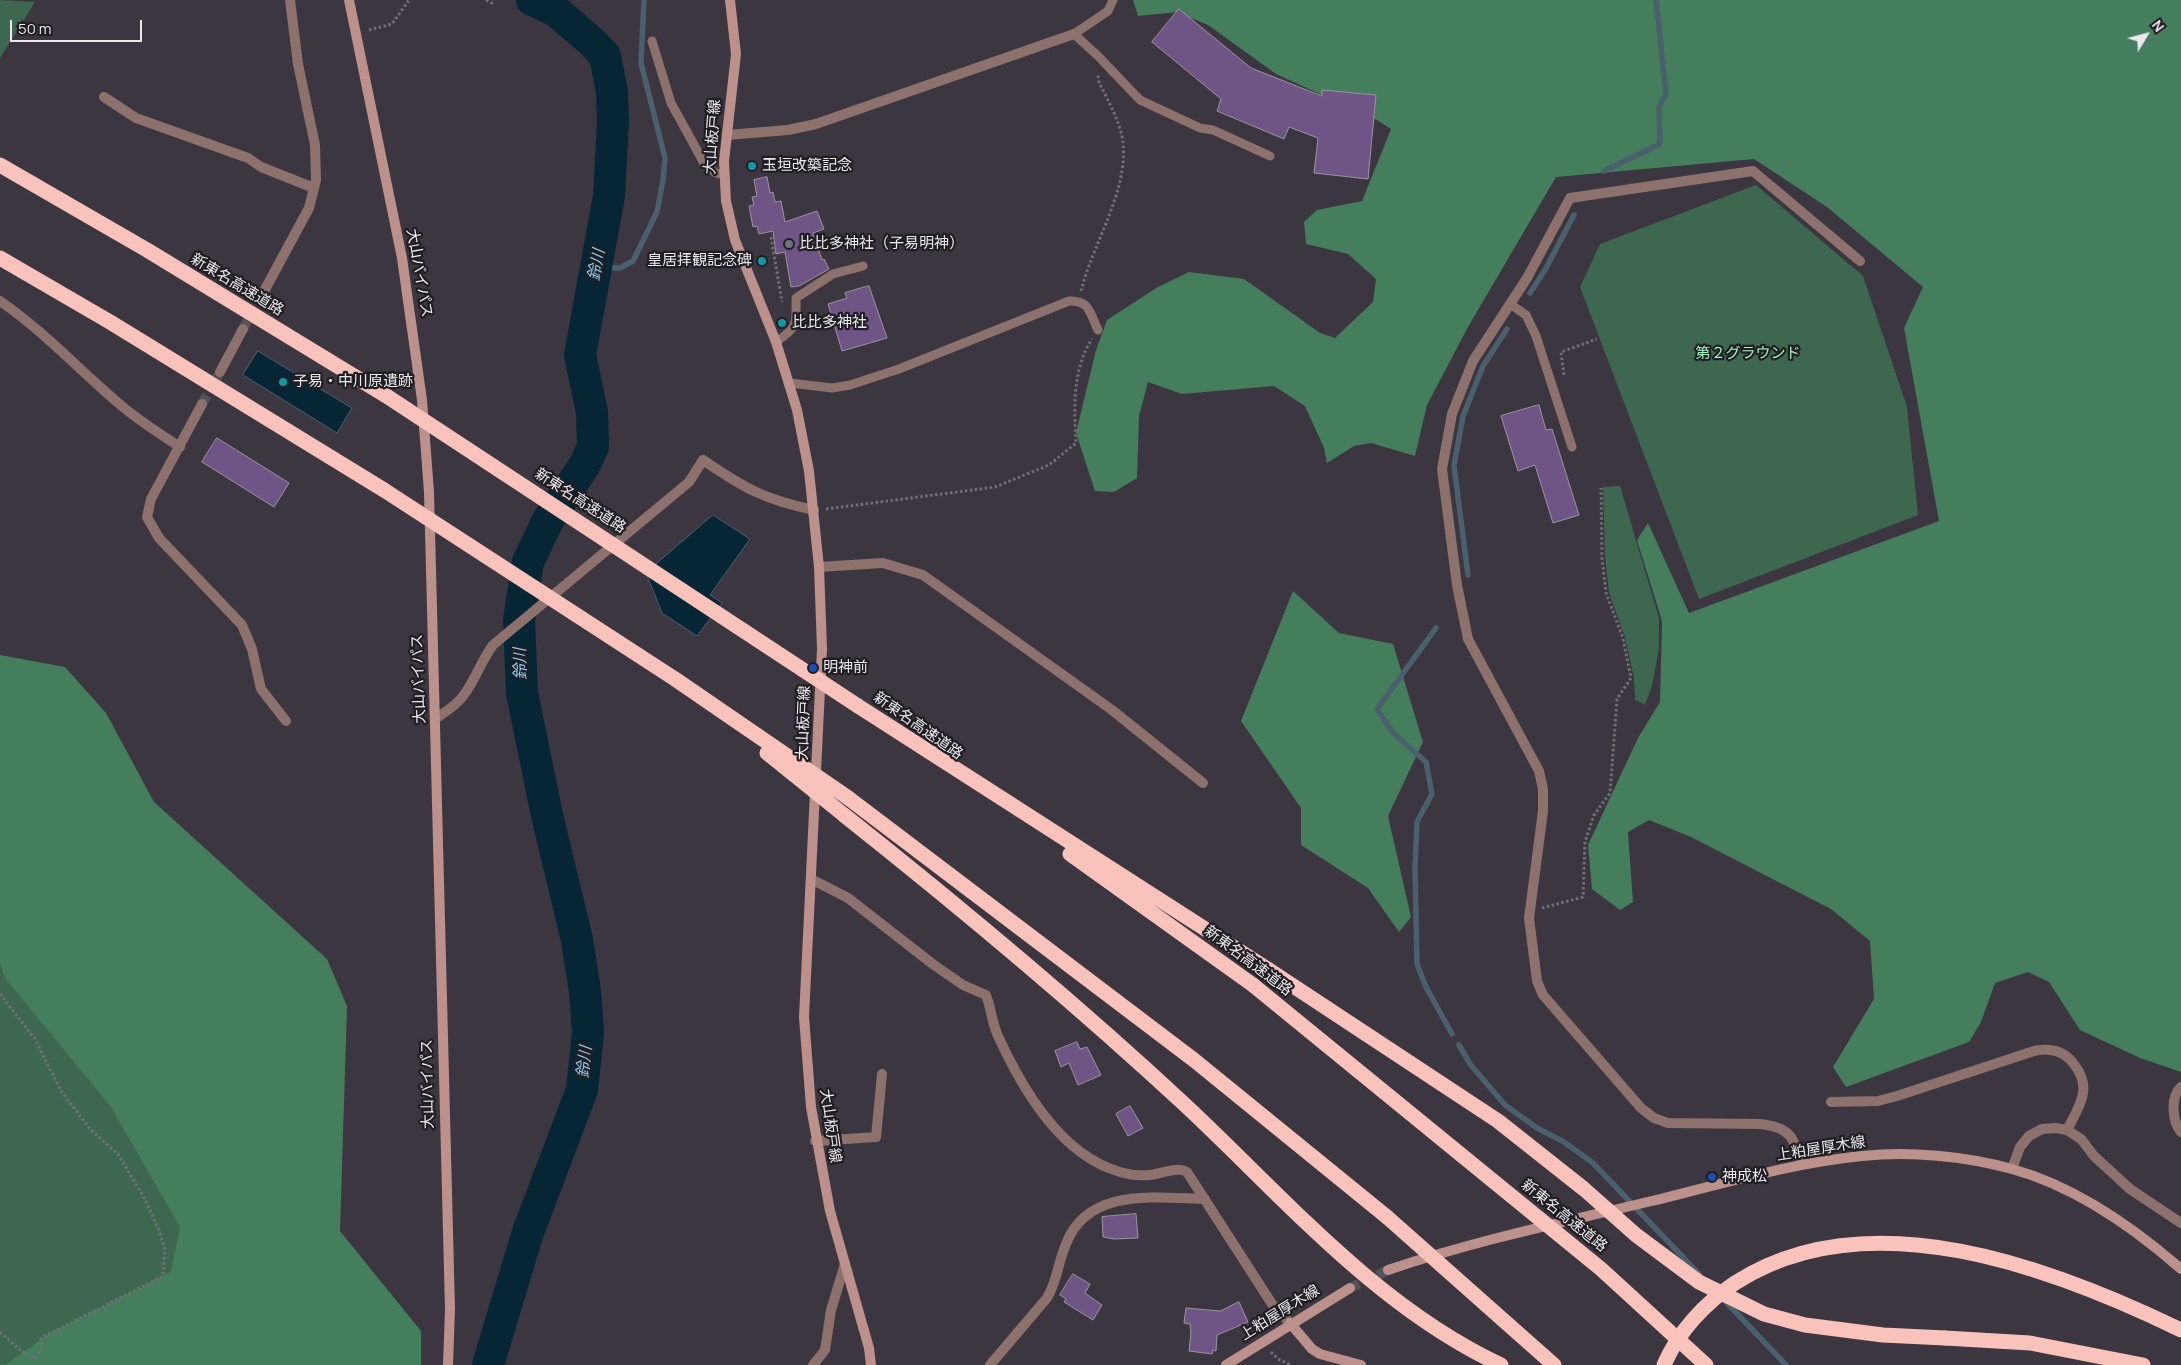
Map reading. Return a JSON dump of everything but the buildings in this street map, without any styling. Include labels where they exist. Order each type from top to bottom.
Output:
[{"type":"highway","name":"新東名高速道路","points":[[0,165],[147,250],[385,395],[858,706],[1072,855],[1254,985],[1600,1269],[1706,1365]]},
{"type":"highway","points":[[0,258],[110,322],[384,490],[675,679],[847,797],[1194,1060],[1386,1217],[1554,1365]]},
{"type":"highway","points":[[675,679],[1049,983],[1181,1102],[1357,1269],[1439,1333],[1501,1365]]},
{"type":"highway","points":[[858,706],[1269,970],[1498,1121],[1584,1189],[1636,1235],[1699,1282],[1764,1314],[1805,1325],[1883,1335],[2030,1343],[2144,1365]]},
{"type":"highway","points":[[1664,1365],[1682,1333],[1700,1312],[1724,1290],[1749,1274],[1778,1261],[1808,1251],[1840,1245],[1910,1244],[1974,1255],[2068,1282],[2118,1301],[2181,1330]]},
{"type":"main road","name":"大山バイパス","points":[[349,0],[402,258],[422,400],[429,492],[450,1309],[448,1365]]},
{"type":"main road","name":"大山板戸線","points":[[730,0],[736,54],[724,175],[726,201],[735,240],[776,342],[790,383],[802,432],[814,510],[819,567],[822,649],[804,1017],[815,1141],[830,1211],[869,1348],[871,1365]]},
{"type":"main road","name":"上粕屋厚木線","points":[[1388,1270],[1483,1242],[1801,1165],[1863,1156],[1912,1155],[1957,1159],[2012,1169],[2070,1192],[2128,1227],[2181,1269]]},
{"type":"main road","name":"上粕屋厚木線","points":[[1226,1365],[1350,1288]]},
{"type":"main road","points":[[1290,1324],[1312,1349],[1320,1354],[1361,1365]]},
{"type":"street","points":[[262,294],[309,208],[314,188],[315,145],[298,64],[290,0]]},
{"type":"street","points":[[728,135],[788,130],[816,124],[1074,34]]},
{"type":"street","points":[[104,97],[136,118],[248,158],[261,167],[314,188]]},
{"type":"street","points":[[1801,1165],[1794,1139],[1786,1131],[1775,1126],[1762,1124],[1668,1123],[1654,1118],[1642,1108],[1543,995],[1537,981],[1530,912],[1543,811],[1543,789],[1539,771],[1468,639],[1457,585],[1442,469],[1452,414],[1473,361],[1526,278],[1570,198],[1753,171],[1860,260]]},
{"type":"street","points":[[0,301],[49,338],[121,406],[144,425],[180,447]]},
{"type":"street","points":[[220,372],[243,329]]},
{"type":"street","points":[[202,404],[151,499],[147,517],[159,538],[242,625],[252,649],[261,689],[286,721]]},
{"type":"street","points":[[436,719],[464,696],[484,657],[493,645],[689,482],[703,460],[742,486],[764,497],[814,510]]},
{"type":"street","points":[[819,567],[883,563],[923,575],[1112,710],[1203,782]]},
{"type":"street","points":[[811,879],[848,898],[934,965],[963,985],[986,995],[998,1035],[1022,1083],[1045,1115],[1079,1149],[1105,1166],[1132,1175],[1153,1175],[1183,1169],[1190,1175],[1272,1304],[1290,1324]]},
{"type":"street","points":[[1831,1102],[1861,1102],[1887,1099],[2034,1051],[2051,1050],[2071,1060],[2083,1081],[2080,1103],[2067,1130]]},
{"type":"street","points":[[815,1141],[876,1137],[882,1074]]},
{"type":"street","points":[[2181,1087],[2177,1091],[2174,1116],[2181,1132]]},
{"type":"street","points":[[2012,1169],[2020,1147],[2029,1136],[2042,1129],[2056,1128],[2067,1130],[2081,1139],[2094,1156],[2130,1190],[2181,1223]]},
{"type":"street","points":[[990,1365],[1047,1298],[1053,1288],[1066,1244],[1079,1222],[1085,1216],[1106,1203],[1122,1199],[1204,1199]]},
{"type":"street","points":[[813,1365],[825,1350],[831,1310],[845,1264]]},
{"type":"lane","points":[[1113,0],[1108,11],[1074,34],[1140,100],[1200,128],[1213,130],[1270,156]]},
{"type":"lane","points":[[652,41],[671,103],[705,165],[716,173],[724,175]]},
{"type":"lane","points":[[776,342],[793,331],[796,320],[796,298],[833,274],[863,266]]},
{"type":"lane","points":[[790,383],[832,388],[850,385],[900,369],[1069,301],[1079,300],[1086,304],[1098,330]]},
{"type":"lane","points":[[1510,304],[1526,315],[1536,336],[1572,447]]},
{"type":"path","points":[[356,32],[392,24],[408,0]]},
{"type":"path","points":[[486,0],[492,3],[494,0]]},
{"type":"path","points":[[1079,300],[1086,270],[1113,205],[1123,174],[1123,143],[1119,126],[1099,82],[1094,52]]},
{"type":"path","points":[[771,237],[777,275]]},
{"type":"path","points":[[814,510],[996,487],[1049,465],[1076,443],[1074,402],[1080,369],[1090,343],[1098,330]]},
{"type":"path","points":[[1564,375],[1561,352],[1597,338]]},
{"type":"path","points":[[1530,912],[1583,897],[1585,842],[1594,815],[1610,793],[1617,699],[1631,678],[1623,638],[1606,593],[1602,558],[1601,488]]},
{"type":"path","points":[[0,994],[35,1039],[60,1091],[90,1129],[118,1154],[143,1196],[159,1230],[165,1250],[163,1276],[42,1338],[41,1350],[34,1359],[20,1350],[0,1332]]},
{"type":"path","points":[[1270,1351],[1278,1359],[1291,1365]]},
{"type":"green space","points":[[0,0],[35,2],[0,58]]},
{"type":"green space","points":[[1133,0],[2181,0],[2181,1072],[2140,1058],[2080,1030],[2049,982],[2028,972],[1995,983],[1981,1022],[1969,1042],[1846,1087],[1833,1067],[1874,999],[1870,941],[1831,909],[1691,837],[1649,820],[1628,832],[1633,902],[1620,910],[1592,889],[1588,845],[1638,738],[1660,702],[1662,621],[1637,540],[1648,523],[1689,613],[1939,521],[1904,328],[1923,287],[1827,207],[1754,159],[1556,177],[1468,327],[1427,405],[1415,456],[1371,443],[1354,446],[1327,463],[1324,448],[1305,406],[1274,386],[1182,394],[1148,382],[1139,416],[1137,478],[1114,492],[1095,491],[1076,433],[1096,350],[1107,320],[1158,287],[1189,272],[1244,279],[1320,333],[1335,338],[1373,302],[1376,279],[1348,254],[1306,244],[1304,222],[1317,210],[1362,201],[1391,129],[1377,120],[1276,74],[1208,25],[1177,12],[1138,16]]},
{"type":"green space","name":"第２グラウンド","points":[[1756,185],[1863,276],[1907,407],[1918,515],[1699,599],[1580,287],[1600,244]]},
{"type":"green space","points":[[1620,486],[1659,618],[1659,648],[1652,686],[1645,705],[1635,700],[1634,678],[1625,637],[1609,593],[1605,556],[1603,487]]},
{"type":"green space","points":[[1293,591],[1339,633],[1393,644],[1423,742],[1388,816],[1411,917],[1399,932],[1368,888],[1301,845],[1301,808],[1241,721]]},
{"type":"green space","points":[[0,655],[65,667],[106,713],[154,802],[327,959],[347,1006],[340,1231],[421,1331],[421,1365],[5,1365],[49,1334],[171,1272],[180,1227],[111,1107],[5,978],[0,963]]},
{"type":"green space","points":[[0,666],[311,1169],[45,1365],[0,1365]]},
{"type":"water","points":[[258,351],[352,408],[337,433],[243,375]]},
{"type":"water","points":[[713,515],[750,539],[710,595],[722,603],[697,636],[662,613],[646,573]]},
{"type":"waterway","name":"鈴川","points":[[488,1365],[528,1232],[582,1090],[588,1033],[585,991],[577,940],[547,815],[522,693],[519,620],[528,562],[548,520],[584,466],[593,447],[592,412],[580,355],[609,196],[613,121],[612,92],[605,56],[556,11],[532,0]]},
{"type":"waterway","points":[[596,267],[620,268],[633,261],[657,212],[663,180],[665,158],[641,63],[644,0]]},
{"type":"waterway","points":[[1604,171],[1660,144],[1659,107],[1666,94],[1656,0]]},
{"type":"waterway","points":[[1530,293],[1545,270],[1574,215]]},
{"type":"waterway","points":[[1468,575],[1454,466],[1463,416],[1483,366],[1507,329]]},
{"type":"waterway","points":[[1436,628],[1377,709],[1393,733],[1426,762],[1432,794],[1417,822],[1415,867],[1417,964],[1426,987],[1452,1034]]},
{"type":"waterway","points":[[1459,1045],[1470,1064],[1505,1105],[1537,1128],[1564,1142],[1593,1163],[1699,1274]]},
{"type":"waterway","points":[[1725,1301],[1786,1365]]},
{"type":"tunnel","points":[[243,329],[262,295]]},
{"type":"tunnel","points":[[202,404],[220,372]]},
{"type":"tunnel","points":[[1350,1288],[1388,1270]]},
{"type":"place","name":"玉垣改築記念","points":[[752,166]]},
{"type":"place","name":"比比多神社（子易明神）","points":[[789,244]]},
{"type":"place","name":"皇居拝観記念碑","points":[[762,261]]},
{"type":"place","name":"比比多神社","points":[[782,323]]},
{"type":"place","name":"子易・中川原遺跡","points":[[283,382]]},
{"type":"place","name":"明神前","points":[[813,668]]},
{"type":"place","name":"神成松","points":[[1712,1177]]}]
